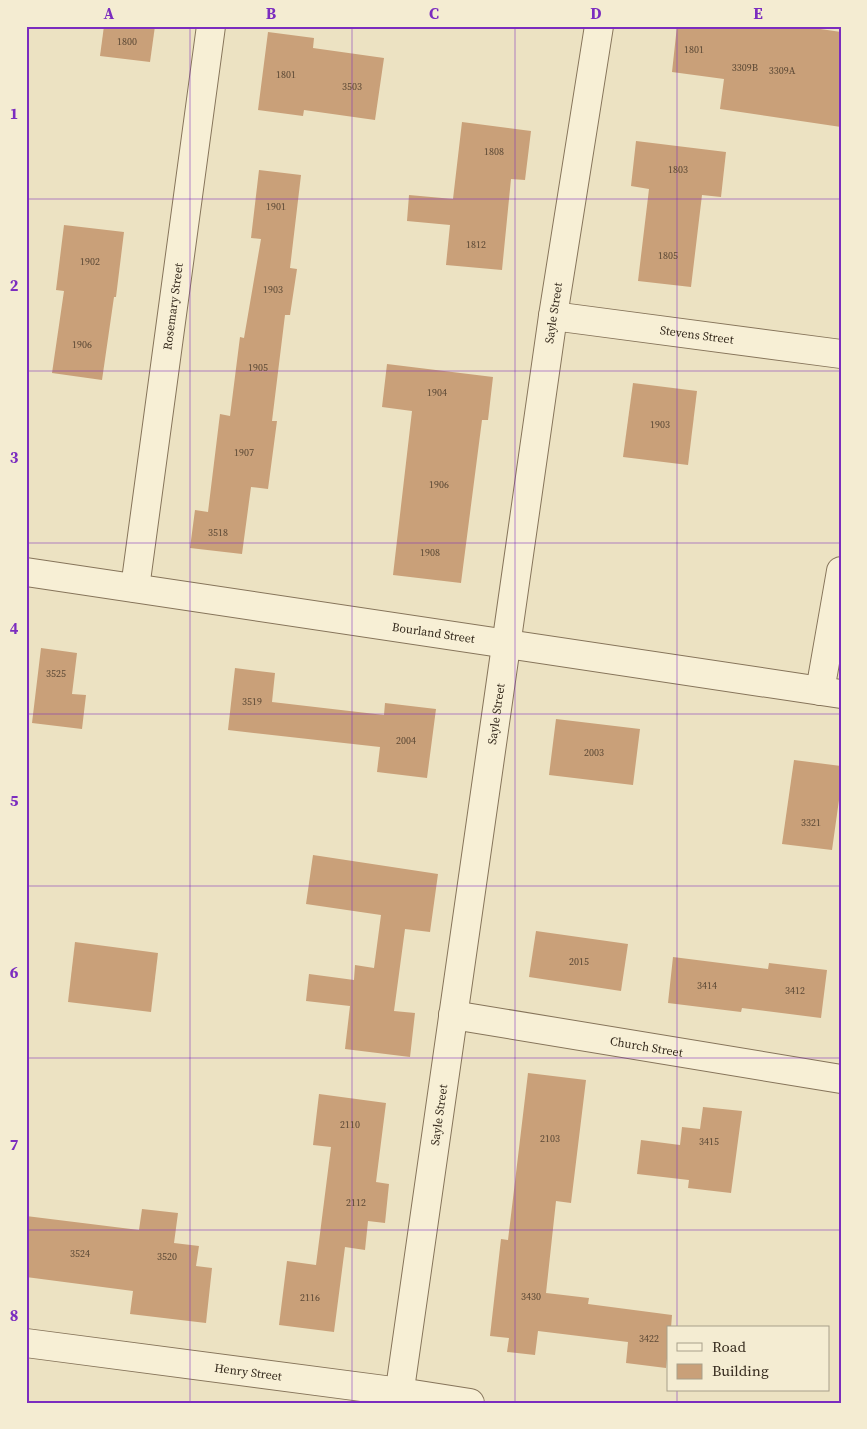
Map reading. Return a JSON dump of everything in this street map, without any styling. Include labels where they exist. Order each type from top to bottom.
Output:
[{"type":"street","name":"Rosemary Street","points":[[135,588],[211,26]]},
{"type":"street","name":"Sayle Street","points":[[399,1398],[553,316],[599,26]]},
{"type":"street","name":"Stevens Street","points":[[553,316],[841,354]]},
{"type":"street","points":[[830,692],[841,571]]},
{"type":"street","name":"Bourland Street","points":[[26,572],[830,692]]},
{"type":"street","name":"Church Street","points":[[453,1015],[841,1079]]},
{"type":"street","name":"Henry Street","points":[[26,1343],[399,1398],[470,1403]]},
{"type":"building","points":[[104,26],[155,26],[150,62],[100,56]]},
{"type":"building","points":[[677,26],[800,26],[841,32],[841,127],[720,109],[724,79],[672,72]]},
{"type":"building","points":[[268,32],[314,38],[313,48],[384,58],[375,120],[304,110],[303,116],[258,110]]},
{"type":"building","points":[[462,122],[531,131],[525,180],[511,179],[502,270],[446,265],[450,225],[407,221],[409,195],[453,199]]},
{"type":"building","points":[[636,141],[726,152],[721,197],[702,195],[691,287],[638,281],[649,189],[631,186]]},
{"type":"building","points":[[259,170],[301,175],[290,268],[297,269],[290,315],[285,315],[272,421],[277,421],[268,489],[251,487],[242,554],[190,548],[195,510],[208,512],[220,414],[230,416],[240,337],[244,338],[261,239],[251,238]]},
{"type":"building","points":[[64,225],[124,232],[116,297],[114,297],[102,380],[52,373],[64,291],[56,290]]},
{"type":"building","points":[[387,364],[493,377],[488,420],[482,420],[461,583],[393,575],[412,411],[382,407]]},
{"type":"building","points":[[633,383],[697,391],[688,465],[623,457]]},
{"type":"building","points":[[41,648],[77,653],[72,694],[86,695],[82,729],[32,723]]},
{"type":"building","points":[[235,668],[275,673],[272,702],[384,715],[385,703],[436,709],[427,778],[377,772],[380,747],[228,730]]},
{"type":"building","points":[[556,719],[640,729],[633,785],[549,775]]},
{"type":"building","points":[[794,760],[841,766],[841,800],[839,800],[832,850],[782,844]]},
{"type":"building","points":[[313,855],[438,874],[430,932],[405,929],[394,1011],[415,1013],[410,1057],[345,1049],[350,1006],[306,1001],[309,974],[354,980],[355,965],[374,968],[381,915],[306,904]]},
{"type":"building","points":[[536,931],[628,944],[621,991],[529,977]]},
{"type":"building","points":[[75,942],[158,953],[151,1012],[68,1002]]},
{"type":"building","points":[[673,957],[768,969],[769,963],[827,970],[821,1018],[742,1008],[741,1012],[668,1003]]},
{"type":"building","points":[[528,1073],[586,1080],[571,1203],[556,1201],[546,1293],[589,1298],[588,1304],[672,1315],[671,1326],[667,1326],[666,1368],[626,1363],[628,1342],[538,1331],[535,1355],[507,1352],[509,1338],[490,1336],[501,1239],[508,1240]]},
{"type":"building","points":[[319,1094],[386,1103],[376,1182],[389,1184],[385,1223],[368,1221],[365,1250],[345,1247],[334,1332],[279,1325],[287,1261],[316,1265],[331,1147],[313,1145]]},
{"type":"building","points":[[703,1107],[742,1111],[731,1193],[688,1188],[689,1180],[637,1174],[641,1140],[680,1145],[682,1127],[700,1129]]},
{"type":"building","points":[[142,1209],[178,1213],[174,1243],[199,1246],[196,1266],[212,1268],[206,1323],[130,1314],[133,1291],[26,1277],[26,1216],[139,1230]]}]
